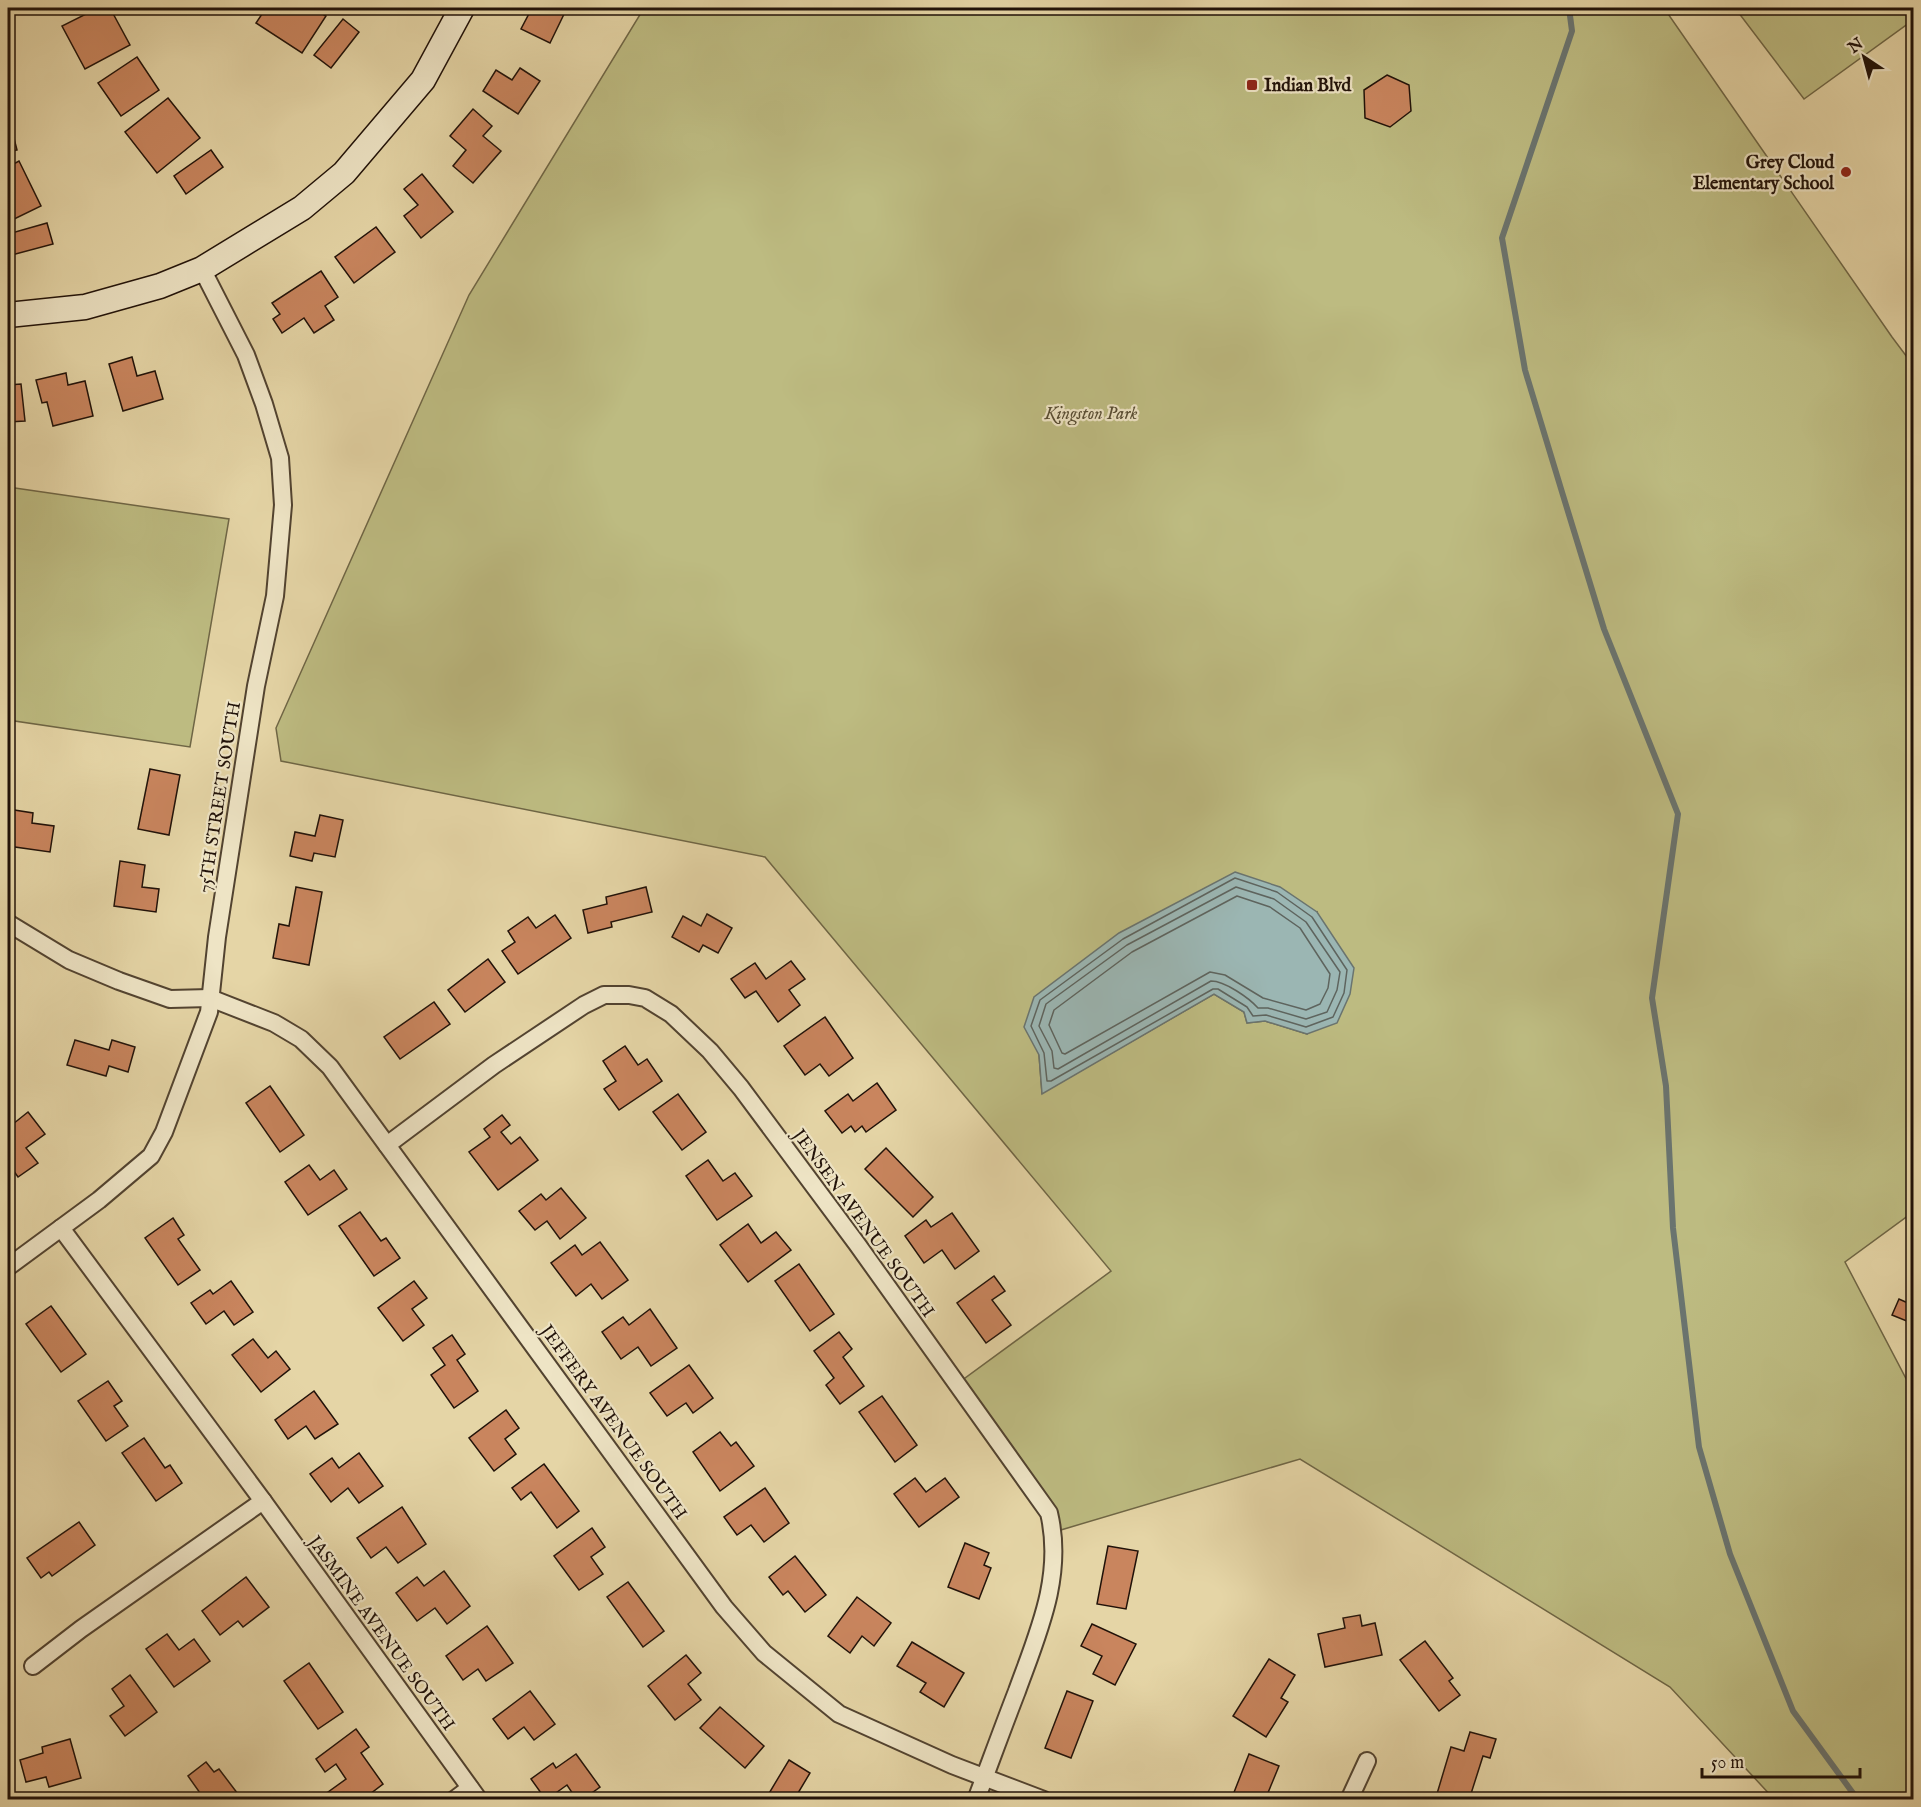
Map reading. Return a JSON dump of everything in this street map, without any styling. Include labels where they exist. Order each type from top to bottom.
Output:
[{"type":"street","points":[[8,315],[85,307],[160,286],[202,269],[302,208],[344,173],[423,80],[462,8]]},
{"type":"street","name":"75TH STREET SOUTH","points":[[8,1267],[99,1200],[151,1156],[164,1132],[209,1012],[216,937],[256,686],[275,596],[283,506],[280,458],[264,404],[246,355],[202,269]]},
{"type":"street","points":[[8,923],[69,960],[118,981],[170,999],[210,998]]},
{"type":"street","name":"JENSEN AVENUE SOUTH","points":[[387,1145],[494,1065],[584,1005],[604,995],[645,998],[671,1014],[710,1051],[741,1088],[857,1244],[1049,1513],[1054,1532],[1052,1585],[1041,1625],[976,1800]]},
{"type":"street","name":"JEFFERY AVENUE SOUTH","points":[[210,998],[274,1023],[301,1039],[330,1067],[724,1607],[764,1653],[839,1714],[952,1765],[1044,1800]]},
{"type":"street","name":"JASMINE AVENUE SOUTH","points":[[61,1228],[474,1794],[454,1800]]},
{"type":"street","points":[[33,1666],[81,1629],[263,1502]]},
{"type":"street","points":[[1350,1800],[1367,1761]]},
{"type":"green space","name":"Kingston Park","points":[[644,8],[1664,8],[1913,365],[1913,1212],[1845,1262],[1913,1392],[1913,1799],[1774,1799],[1670,1687],[1300,1459],[1054,1532],[957,1384],[1111,1271],[765,857],[281,761],[276,728],[469,295]],"holes":[[[1317,912],[1307,1034],[1265,1021],[1247,1023],[1244,1012],[1214,994],[1042,1093],[1039,1055]]]},
{"type":"green space","points":[[1735,8],[1913,8],[1913,20],[1804,99]]},
{"type":"green space","points":[[8,487],[229,519],[190,747],[8,720]]},
{"type":"water","points":[[1235,872],[1280,887],[1317,912],[1354,968],[1350,994],[1337,1023],[1307,1034],[1265,1021],[1247,1023],[1244,1012],[1214,994],[1042,1094],[1039,1055],[1024,1027],[1034,997],[1119,933]]},
{"type":"building","points":[[98,8],[110,8],[130,45],[85,69],[62,26]]},
{"type":"building","points":[[266,8],[312,8],[326,16],[302,53],[256,23]]},
{"type":"building","points":[[532,8],[567,8],[550,43],[521,29]]},
{"type":"building","points":[[343,19],[359,32],[331,68],[314,55]]},
{"type":"building","points":[[137,57],[159,90],[121,116],[98,83]]},
{"type":"building","points":[[520,68],[540,81],[518,114],[483,91],[496,70],[512,80]]},
{"type":"building","points":[[1387,75],[1409,85],[1411,111],[1390,127],[1365,118],[1364,90]]},
{"type":"building","points":[[168,98],[200,138],[157,173],[125,132]]},
{"type":"building","points":[[473,109],[492,126],[483,136],[501,151],[473,183],[453,166],[466,150],[450,136]]},
{"type":"building","points":[[8,115],[17,150],[8,152]]},
{"type":"building","points":[[211,150],[223,167],[186,194],[174,176]]},
{"type":"building","points":[[19,161],[41,206],[8,222],[8,167]]},
{"type":"building","points":[[422,174],[453,212],[421,238],[404,216],[418,205],[404,189]]},
{"type":"building","points":[[47,223],[53,244],[8,256],[8,234]]},
{"type":"building","points":[[376,227],[395,252],[354,283],[335,257]]},
{"type":"building","points":[[321,271],[338,297],[325,306],[334,320],[314,333],[304,318],[282,333],[273,319],[280,314],[272,303]]},
{"type":"building","points":[[132,357],[137,376],[155,371],[163,399],[123,411],[109,364]]},
{"type":"building","points":[[66,373],[68,385],[85,381],[93,416],[53,426],[47,402],[42,403],[36,380]]},
{"type":"building","points":[[21,384],[25,421],[8,422],[8,385]]},
{"type":"building","points":[[150,769],[180,775],[169,835],[138,829]]},
{"type":"building","points":[[8,809],[33,813],[32,823],[54,826],[50,852],[8,846]]},
{"type":"building","points":[[320,815],[343,820],[335,857],[314,853],[312,861],[290,856],[295,832],[315,836]]},
{"type":"building","points":[[120,861],[145,865],[142,887],[159,889],[156,912],[114,906]]},
{"type":"building","points":[[296,887],[322,892],[309,965],[273,958],[279,924],[289,926]]},
{"type":"building","points":[[646,887],[652,912],[611,922],[612,927],[588,933],[583,910],[607,904],[606,897]]},
{"type":"building","points":[[707,914],[732,928],[718,953],[703,945],[699,952],[672,937],[683,916],[701,926]]},
{"type":"building","points":[[555,915],[571,938],[518,974],[502,951],[515,942],[508,931],[528,917],[536,928]]},
{"type":"building","points":[[488,959],[505,982],[465,1012],[448,990]]},
{"type":"building","points":[[791,961],[805,979],[789,990],[800,1005],[778,1022],[756,991],[745,998],[731,979],[755,963],[766,979]]},
{"type":"building","points":[[434,1002],[450,1024],[400,1059],[384,1037]]},
{"type":"building","points":[[825,1017],[853,1058],[829,1076],[820,1064],[805,1075],[784,1046]]},
{"type":"building","points":[[75,1040],[109,1050],[112,1040],[135,1047],[128,1072],[109,1066],[106,1076],[67,1065]]},
{"type":"building","points":[[625,1046],[638,1065],[647,1059],[662,1081],[619,1110],[604,1089],[616,1081],[603,1061]]},
{"type":"building","points":[[877,1083],[896,1110],[866,1132],[862,1126],[855,1132],[851,1126],[842,1133],[825,1111],[848,1094],[853,1101]]},
{"type":"building","points":[[270,1086],[304,1135],[280,1152],[246,1103]]},
{"type":"building","points":[[678,1094],[706,1132],[682,1150],[653,1112]]},
{"type":"building","points":[[28,1112],[45,1134],[26,1148],[38,1163],[18,1177],[8,1163],[8,1128]]},
{"type":"building","points":[[502,1115],[510,1125],[501,1132],[511,1144],[520,1137],[538,1160],[498,1190],[469,1152],[490,1137],[484,1129]]},
{"type":"building","points":[[886,1148],[933,1197],[913,1217],[865,1169]]},
{"type":"building","points":[[708,1160],[723,1181],[735,1173],[752,1196],[717,1220],[686,1176]]},
{"type":"building","points":[[309,1165],[320,1180],[334,1170],[347,1189],[308,1215],[285,1182]]},
{"type":"building","points":[[561,1188],[586,1218],[560,1239],[547,1221],[535,1230],[519,1211],[541,1194],[546,1200]]},
{"type":"building","points":[[360,1212],[381,1241],[386,1238],[400,1258],[374,1276],[339,1226]]},
{"type":"building","points":[[952,1213],[979,1251],[955,1269],[942,1250],[924,1263],[905,1236],[926,1220],[931,1227]]},
{"type":"building","points":[[173,1218],[184,1235],[178,1239],[200,1270],[178,1285],[145,1238]]},
{"type":"building","points":[[748,1224],[761,1243],[776,1232],[791,1250],[748,1282],[720,1245]]},
{"type":"building","points":[[600,1242],[628,1280],[602,1299],[591,1284],[576,1296],[551,1263],[575,1245],[582,1255]]},
{"type":"building","points":[[799,1264],[834,1314],[810,1331],[775,1281]]},
{"type":"building","points":[[994,1276],[1005,1291],[992,1300],[1011,1325],[986,1343],[957,1303]]},
{"type":"building","points":[[231,1281],[253,1312],[234,1325],[224,1311],[206,1324],[191,1303],[210,1290],[213,1294]]},
{"type":"building","points":[[414,1281],[427,1298],[412,1309],[424,1325],[403,1341],[378,1308]]},
{"type":"building","points":[[1914,1295],[1914,1324],[1892,1315],[1899,1299],[1910,1304]]},
{"type":"building","points":[[51,1306],[86,1354],[61,1372],[26,1324]]},
{"type":"building","points":[[650,1309],[677,1348],[651,1366],[638,1347],[621,1359],[602,1332],[623,1317],[629,1325]]},
{"type":"building","points":[[839,1332],[852,1349],[843,1357],[864,1386],[840,1404],[826,1385],[834,1378],[814,1351]]},
{"type":"building","points":[[452,1335],[465,1354],[457,1360],[478,1391],[454,1408],[431,1375],[445,1365],[433,1348]]},
{"type":"building","points":[[253,1339],[268,1358],[276,1351],[290,1369],[261,1392],[232,1355]]},
{"type":"building","points":[[689,1365],[713,1398],[693,1413],[686,1403],[667,1416],[650,1393]]},
{"type":"building","points":[[108,1381],[122,1401],[114,1406],[128,1426],[106,1441],[78,1401]]},
{"type":"building","points":[[314,1391],[338,1424],[315,1439],[306,1426],[288,1439],[275,1420]]},
{"type":"building","points":[[882,1396],[917,1445],[895,1462],[859,1412]]},
{"type":"building","points":[[506,1410],[519,1428],[505,1439],[516,1454],[494,1471],[469,1438]]},
{"type":"building","points":[[720,1432],[731,1446],[736,1442],[754,1466],[720,1491],[693,1452]]},
{"type":"building","points":[[144,1438],[165,1468],[170,1465],[182,1483],[156,1501],[122,1453]]},
{"type":"building","points":[[359,1453],[383,1486],[359,1503],[348,1488],[331,1502],[310,1474],[332,1458],[339,1468]]},
{"type":"building","points":[[544,1464],[579,1511],[557,1528],[531,1492],[521,1500],[512,1488]]},
{"type":"building","points":[[915,1478],[926,1492],[945,1478],[959,1497],[919,1527],[894,1494]]},
{"type":"building","points":[[765,1488],[789,1523],[764,1542],[751,1525],[737,1535],[724,1517]]},
{"type":"building","points":[[402,1507],[426,1544],[398,1563],[386,1547],[371,1558],[357,1538]]},
{"type":"building","points":[[79,1522],[95,1545],[52,1576],[49,1572],[41,1578],[27,1558]]},
{"type":"building","points":[[592,1528],[605,1547],[591,1557],[603,1574],[579,1590],[554,1556]]},
{"type":"building","points":[[965,1543],[989,1553],[984,1565],[991,1568],[979,1599],[948,1587]]},
{"type":"building","points":[[1108,1546],[1138,1551],[1126,1609],[1097,1604]]},
{"type":"building","points":[[795,1556],[826,1595],[805,1612],[788,1591],[783,1595],[769,1577]]},
{"type":"building","points":[[444,1571],[470,1606],[447,1624],[435,1608],[417,1621],[396,1593],[417,1577],[424,1586]]},
{"type":"building","points":[[246,1577],[269,1607],[243,1627],[238,1621],[220,1635],[202,1611]]},
{"type":"building","points":[[628,1582],[664,1631],[643,1647],[607,1597]]},
{"type":"building","points":[[857,1597],[891,1623],[874,1646],[862,1636],[850,1653],[828,1636]]},
{"type":"building","points":[[1360,1615],[1362,1626],[1375,1623],[1382,1655],[1325,1667],[1318,1634],[1345,1628],[1343,1618]]},
{"type":"building","points":[[1092,1624],[1136,1644],[1115,1685],[1093,1674],[1102,1656],[1081,1646]]},
{"type":"building","points":[[487,1626],[513,1663],[486,1681],[478,1669],[463,1680],[446,1656]]},
{"type":"building","points":[[167,1634],[179,1650],[194,1639],[210,1661],[174,1687],[146,1649]]},
{"type":"building","points":[[1425,1641],[1453,1678],[1449,1681],[1460,1695],[1439,1711],[1400,1660]]},
{"type":"building","points":[[912,1642],[964,1673],[944,1707],[920,1692],[926,1683],[897,1666]]},
{"type":"building","points":[[686,1655],[701,1673],[688,1684],[701,1700],[675,1720],[648,1686]]},
{"type":"building","points":[[1269,1659],[1295,1675],[1281,1698],[1288,1702],[1266,1737],[1233,1716]]},
{"type":"building","points":[[309,1663],[343,1712],[318,1729],[284,1681]]},
{"type":"building","points":[[130,1675],[157,1712],[125,1736],[110,1716],[124,1706],[112,1689]]},
{"type":"building","points":[[530,1691],[555,1724],[534,1740],[524,1727],[508,1739],[493,1719]]},
{"type":"building","points":[[1067,1691],[1093,1701],[1071,1758],[1045,1748]]},
{"type":"building","points":[[720,1707],[764,1746],[745,1768],[700,1728]]},
{"type":"building","points":[[356,1729],[369,1747],[361,1753],[383,1784],[362,1800],[317,1800],[346,1779],[336,1764],[325,1772],[316,1759]]},
{"type":"building","points":[[1470,1732],[1496,1739],[1490,1758],[1483,1756],[1469,1800],[1444,1800],[1436,1797],[1451,1747],[1464,1751]]},
{"type":"building","points":[[70,1739],[81,1778],[49,1787],[46,1777],[26,1782],[20,1760],[43,1753],[42,1747]]},
{"type":"building","points":[[576,1754],[600,1787],[582,1800],[577,1800],[567,1785],[546,1800],[531,1779],[553,1763],[556,1768]]},
{"type":"building","points":[[1249,1754],[1279,1766],[1265,1800],[1231,1800]]},
{"type":"building","points":[[789,1760],[810,1773],[798,1793],[809,1800],[765,1800]]},
{"type":"building","points":[[206,1762],[214,1772],[219,1769],[241,1798],[239,1800],[205,1800],[188,1776]]},
{"type":"waterway","points":[[1569,8],[1572,31],[1502,238],[1525,370],[1562,492],[1604,629],[1678,814],[1652,998],[1666,1086],[1673,1228],[1699,1447],[1730,1554],[1793,1711],[1858,1800]]},
{"type":"place","name":"Indian Blvd","points":[[1252,85]]},
{"type":"place","name":"Grey Cloud Elementary School","points":[[1846,172]]}]
